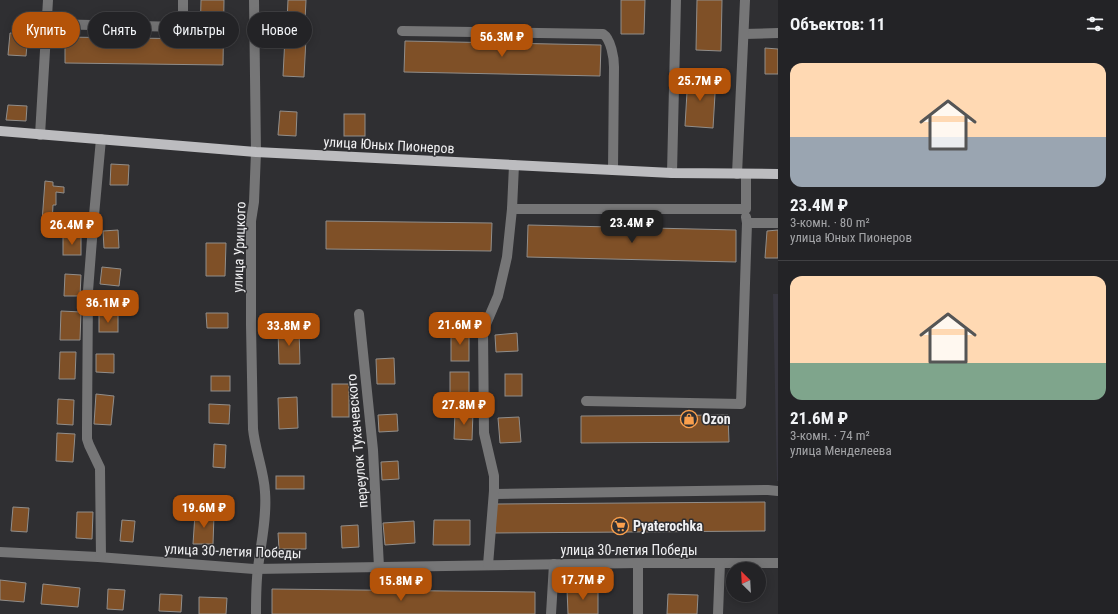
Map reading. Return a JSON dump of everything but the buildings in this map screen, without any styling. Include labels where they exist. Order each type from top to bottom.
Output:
[{"type":"main road","name":"улица Юных Пионеров","points":[[0,131],[256,152],[672,173],[778,174]]},
{"type":"street","points":[[47,12],[48,0]]},
{"type":"street","points":[[80,25],[183,27],[183,0]]},
{"type":"street","name":"улица Урицкого","points":[[254,0],[256,152],[254,202],[251,220],[253,429],[265,491],[266,505],[258,568],[256,614]]},
{"type":"street","points":[[672,173],[676,0]]},
{"type":"street","points":[[586,401],[742,404],[747,223],[742,174],[745,0]]},
{"type":"street","points":[[402,31],[603,34],[606,36],[614,59],[613,170]]},
{"type":"street","points":[[744,34],[778,33]]},
{"type":"street","points":[[40,134],[45,48]]},
{"type":"street","points":[[101,140],[92,226],[88,291],[87,427],[87,438],[100,468],[101,557]]},
{"type":"street","points":[[488,565],[494,494],[494,476],[484,433],[483,331],[498,296],[507,257],[512,209],[514,165]]},
{"type":"street","points":[[512,209],[746,208]]},
{"type":"street","points":[[747,223],[778,223]]},
{"type":"street","name":"переулок Тухачевского","points":[[359,314],[373,450],[379,567]]},
{"type":"street","points":[[494,494],[778,491]]},
{"type":"street","name":"улица 30-летия Победы","points":[[0,552],[101,557],[258,568],[638,563],[778,563]]},
{"type":"street","points":[[638,563],[638,614]]},
{"type":"street","points":[[718,614],[720,563]]},
{"type":"street","points":[[551,614],[554,564]]},
{"type":"shaded area","points":[[773,294],[778,294],[778,481],[777,481]]},
{"type":"place","name":"Ozon","points":[[689,419]]},
{"type":"place","name":"Pyaterochka","points":[[620,526]]}]
